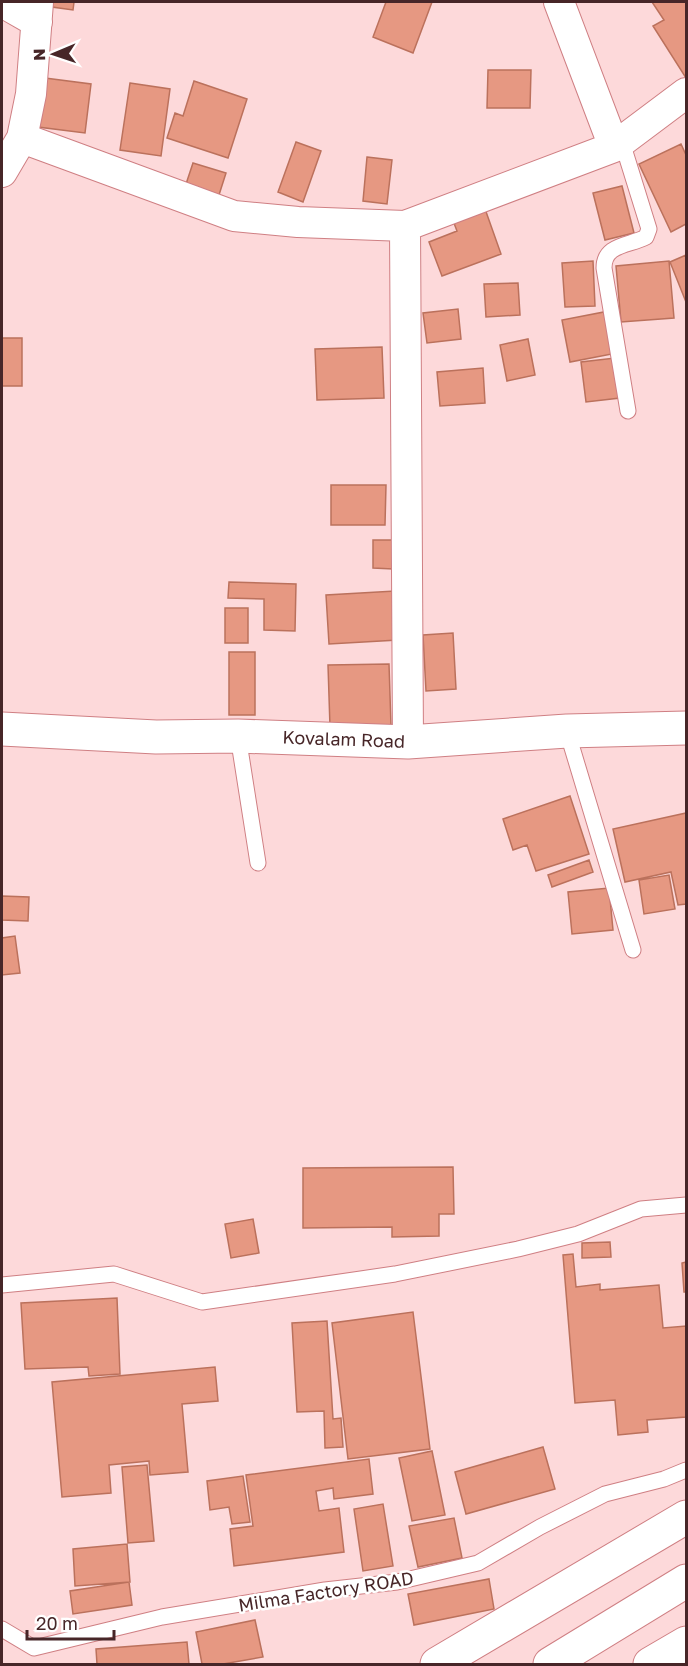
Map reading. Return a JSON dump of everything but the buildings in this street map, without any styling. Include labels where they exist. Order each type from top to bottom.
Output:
[{"type":"main road","name":"Kovalam Road","points":[[2,729],[156,737],[238,736],[408,742],[567,731],[687,728]]},
{"type":"main road","points":[[436,1665],[687,1517]]},
{"type":"main road","points":[[550,1665],[687,1581]]},
{"type":"main road","points":[[650,1665],[687,1643]]},
{"type":"street","points":[[2,2],[37,12],[32,94],[22,138],[2,172]]},
{"type":"street","points":[[559,2],[618,144]]},
{"type":"street","points":[[22,138],[234,216],[298,222],[405,226],[618,144],[687,93]]},
{"type":"street","points":[[405,226],[408,742]]},
{"type":"lane","points":[[618,144],[649,229],[646,237],[618,247],[608,253],[604,259],[628,411]]},
{"type":"lane","points":[[567,731],[633,950]]},
{"type":"lane","points":[[238,736],[258,863]]},
{"type":"lane","points":[[2,1284],[114,1274],[202,1302],[395,1274],[518,1249],[578,1233],[641,1209],[687,1205]]},
{"type":"lane","name":"Milma Factory ROAD","points":[[2,1630],[34,1648],[162,1617],[326,1590],[397,1582],[478,1563],[540,1527],[605,1494],[664,1479],[687,1470]]}]
